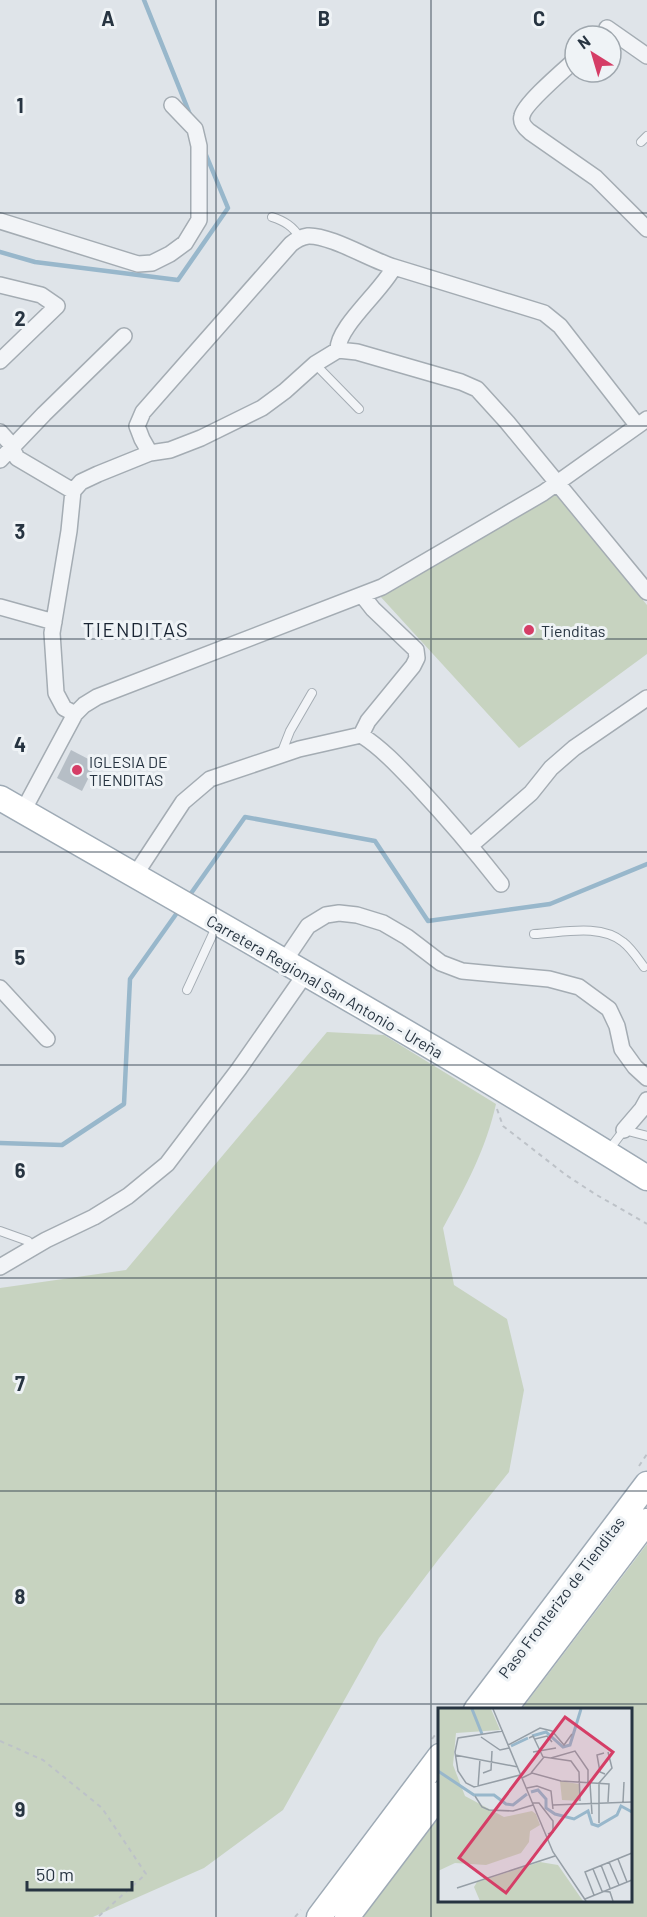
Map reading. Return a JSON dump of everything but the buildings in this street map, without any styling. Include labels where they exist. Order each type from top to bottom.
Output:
[{"type":"main road","name":"Carretera Regional San Antonio - Ureña","points":[[0,798],[285,960],[647,1178]]},
{"type":"main road","points":[[528,1105],[540,1120],[591,1160],[647,1193]]},
{"type":"main road","name":"Paso Fronterizo de Tienditas","points":[[478,1708],[647,1484]]},
{"type":"main road","name":"Paso Fronterizo de Tienditas","points":[[506,1708],[647,1521]]},
{"type":"main road","points":[[319,1917],[438,1759]]},
{"type":"main road","points":[[347,1917],[438,1797]]},
{"type":"street","points":[[623,39],[647,56]]},
{"type":"street","points":[[563,71],[531,102],[522,114],[522,122],[530,132],[596,178],[647,229]]},
{"type":"street","points":[[0,221],[138,264],[152,263],[170,254],[185,243],[199,220],[200,146],[195,129],[172,105]]},
{"type":"street","points":[[23,811],[75,714],[96,697],[382,586],[557,484],[642,422],[560,326],[544,313],[394,267],[336,242],[311,236],[300,238],[291,244],[143,412],[137,426],[150,453]]},
{"type":"street","points":[[338,350],[338,343],[347,326],[388,279],[394,267]]},
{"type":"street","points":[[0,285],[41,295],[57,306],[0,361]]},
{"type":"street","points":[[0,460],[124,336]]},
{"type":"street","points":[[75,714],[64,708],[56,693],[52,633],[74,491],[81,482],[98,474],[150,453],[170,450],[201,438],[262,408],[315,364],[338,350],[357,352],[461,382],[477,390],[647,592]]},
{"type":"street","points":[[0,432],[12,447],[17,458],[74,491]]},
{"type":"street","points":[[361,735],[368,721],[406,677],[417,658],[416,650],[373,609],[362,595]]},
{"type":"street","points":[[0,607],[54,622]]},
{"type":"street","points":[[470,846],[531,793],[551,768],[574,748],[647,698]]},
{"type":"street","points":[[135,875],[183,802],[202,784],[220,775],[299,749],[361,735],[400,767],[440,810],[501,884]]},
{"type":"street","points":[[285,960],[308,926],[318,918],[339,913],[357,915],[383,923],[407,937],[441,963],[462,971],[549,979],[579,987],[609,1010],[617,1026],[622,1049],[647,1078]]},
{"type":"street","points":[[0,1268],[128,1196],[167,1164],[239,1069],[306,973]]},
{"type":"street","points":[[0,988],[47,1039]]},
{"type":"street","points":[[624,1130],[647,1100]]},
{"type":"lane","points":[[272,217],[295,229],[300,238]]},
{"type":"lane","points":[[315,364],[359,410]]},
{"type":"lane","points":[[281,755],[290,731],[312,693]]},
{"type":"lane","points":[[187,990],[209,918]]},
{"type":"lane","points":[[534,934],[588,931],[606,934],[622,941],[645,967]]},
{"type":"lane","points":[[607,1153],[624,1130],[647,1136]]},
{"type":"lane","points":[[0,1231],[28,1241],[33,1248]]},
{"type":"path","points":[[496,1104],[502,1126],[566,1175],[647,1224]]},
{"type":"path","points":[[0,1742],[43,1760],[102,1808],[146,1874],[98,1917]]},
{"type":"green space","name":"Tienditas","points":[[555,494],[647,605],[647,654],[519,748],[379,595]]},
{"type":"green space","points":[[327,1032],[384,1035],[496,1104],[481,1152],[443,1228],[454,1285],[507,1319],[524,1390],[509,1472],[379,1638],[283,1810],[204,1868],[93,1917],[0,1917],[0,1288],[126,1270]]},
{"type":"green space","points":[[647,1544],[647,1917],[363,1917],[438,1819],[438,1902],[632,1902],[632,1708],[523,1708]]},
{"type":"waterway","points":[[144,0],[191,117]]},
{"type":"waterway","points":[[0,252],[35,262],[178,280],[228,208],[204,150]]},
{"type":"waterway","points":[[187,899],[245,817],[375,841],[428,921],[550,904],[647,864]]},
{"type":"waterway","points":[[0,1143],[62,1145],[124,1104],[130,979],[179,910]]},
{"type":"place","name":"Tienditas","points":[[529,630]]},
{"type":"place","name":"IGLESIA DE TIENDITAS","points":[[77,770]]},
{"type":"district","name":"TIENDITAS","points":[[136,629]]}]
